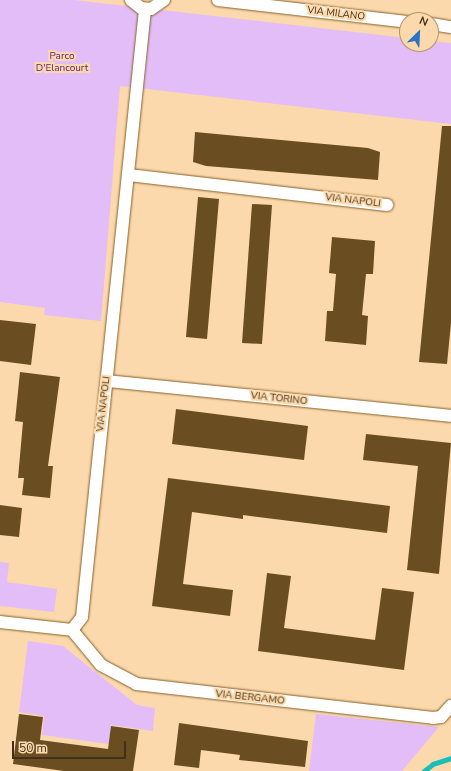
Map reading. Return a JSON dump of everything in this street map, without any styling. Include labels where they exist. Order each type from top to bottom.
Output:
[{"type":"street","points":[[131,0],[146,9],[155,8],[164,0]]},
{"type":"street","name":"VIA MILANO","points":[[218,0],[399,21]]},
{"type":"street","name":"VIA NAPOLI","points":[[72,630],[82,616],[146,9]]},
{"type":"street","points":[[439,25],[451,27]]},
{"type":"street","name":"VIA NAPOLI","points":[[128,175],[387,205]]},
{"type":"street","name":"VIA TORINO","points":[[107,382],[451,416]]},
{"type":"street","points":[[0,622],[72,630]]},
{"type":"street","name":"VIA BERGAMO","points":[[72,630],[101,665],[136,684],[433,718],[449,708]]},
{"type":"green space","name":"Parco D'Elancourt","points":[[0,0],[74,0],[399,37],[399,52],[439,52],[439,42],[451,43],[451,124],[120,86],[101,321],[44,315],[45,308],[0,302]]},
{"type":"green space","points":[[0,562],[9,563],[7,582],[57,589],[54,612],[0,606]]},
{"type":"green space","points":[[28,641],[63,646],[137,705],[155,708],[153,731],[111,725],[109,744],[42,735],[44,716],[19,712]]},
{"type":"green space","points":[[316,714],[439,727],[402,771],[309,771]]},
{"type":"building","points":[[442,126],[451,126],[451,323],[447,364],[419,362]]},
{"type":"building","points":[[195,132],[368,148],[380,152],[378,180],[206,166],[193,162]]},
{"type":"building","points":[[198,197],[219,199],[207,339],[186,337]]},
{"type":"building","points":[[252,204],[272,205],[262,344],[242,343]]},
{"type":"building","points":[[332,237],[375,241],[373,274],[366,274],[362,315],[368,316],[366,345],[325,341],[327,311],[333,311],[336,274],[329,273]]},
{"type":"building","points":[[0,320],[36,324],[31,365],[0,361]]},
{"type":"building","points":[[20,372],[60,377],[48,466],[53,466],[50,498],[22,495],[24,478],[18,478],[23,422],[15,421]]},
{"type":"building","points":[[176,409],[308,426],[304,460],[172,444]]},
{"type":"building","points":[[366,434],[451,443],[439,574],[407,570],[418,466],[363,460]]},
{"type":"building","points":[[168,478],[390,506],[387,533],[243,515],[243,519],[192,512],[183,584],[233,590],[230,616],[152,606]]},
{"type":"building","points":[[0,505],[22,508],[19,537],[0,535]]},
{"type":"building","points":[[267,573],[291,576],[284,628],[375,640],[382,588],[414,592],[404,670],[258,651]]},
{"type":"building","points":[[19,714],[43,717],[40,740],[108,749],[111,726],[139,730],[133,771],[64,771],[13,764]]},
{"type":"building","points":[[179,723],[308,741],[305,767],[239,760],[240,755],[201,750],[199,768],[174,765]]},
{"type":"waterway","points":[[424,771],[433,764],[451,758]]}]
